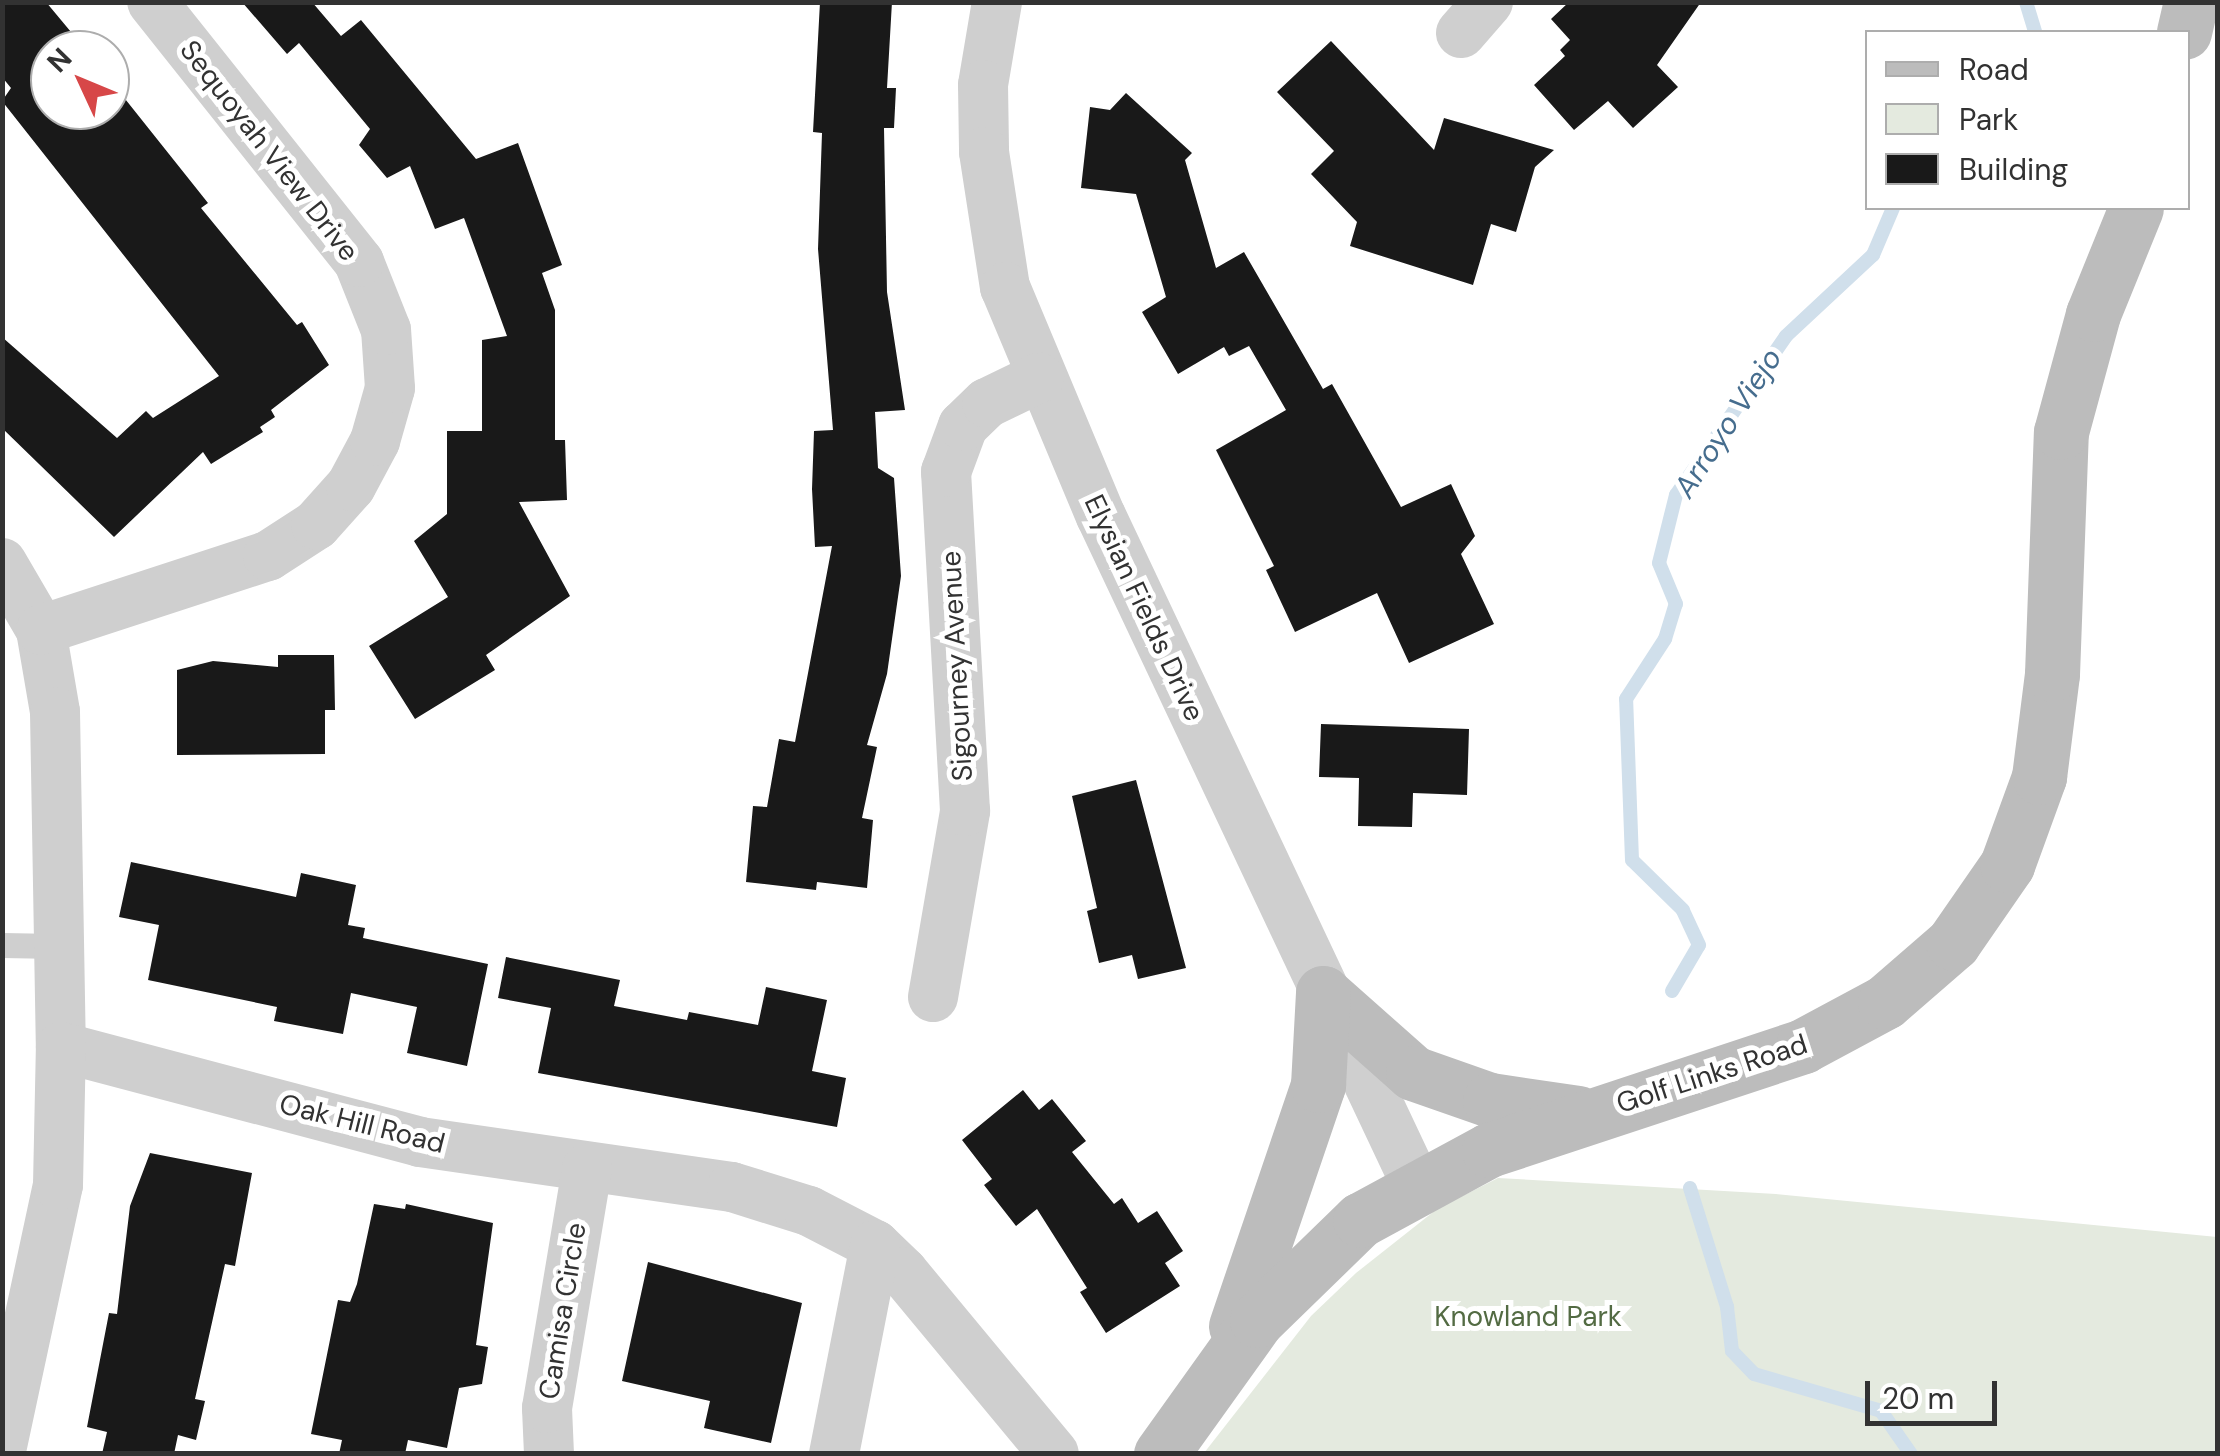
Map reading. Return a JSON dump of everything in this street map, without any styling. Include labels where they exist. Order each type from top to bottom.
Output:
[{"type":"main road","points":[[2184,30],[2191,2]]},
{"type":"main road","name":"Golf Links Road","points":[[1161,1454],[1223,1361],[1325,1248],[1416,1184],[1587,1114],[1727,1074],[1846,1025],[1924,973],[1983,905],[2026,822],[2039,777],[2052,674],[2061,432],[2093,314],[2135,210]]},
{"type":"main road","points":[[1322,993],[1413,1073],[1490,1100],[1587,1114]]},
{"type":"main road","points":[[1223,1361],[1318,1085],[1322,993]]},
{"type":"street","name":"Sequoyah View Drive","points":[[41,630],[268,556],[316,525],[351,486],[375,441],[390,388],[386,330],[359,262],[152,2]]},
{"type":"street","name":"Elysian Fields Drive","points":[[996,2],[983,85],[990,213],[1005,286],[1039,378],[1322,993],[1416,1184]]},
{"type":"street","name":"Sigourney Avenue","points":[[933,997],[966,811],[946,472],[963,426],[987,403],[1039,378]]},
{"type":"street","points":[[2,563],[41,630],[55,712],[61,1047],[58,1184],[2,1446]]},
{"type":"street","name":"Oak Hill Road","points":[[61,1047],[420,1142],[732,1187],[809,1211],[874,1244],[1054,1454]]},
{"type":"street","name":"Camisa Circle","points":[[549,1454],[546,1408],[587,1168]]},
{"type":"street","points":[[834,1454],[874,1244]]},
{"type":"lane","points":[[2,945],[57,946]]},
{"type":"green space","name":"Knowland Park","points":[[1498,1178],[1776,1194],[2217,1237],[2217,1453],[1204,1453],[1311,1316],[1356,1273],[1437,1209]]},
{"type":"building","points":[[2,2],[46,2],[69,30],[30,30],[30,130],[130,130],[130,105],[208,203],[201,208],[297,325],[302,322],[329,365],[271,410],[275,417],[260,427],[263,432],[211,464],[203,452],[114,537],[2,428],[2,337],[117,438],[146,411],[153,418],[219,376],[2,101],[11,88],[2,77]]},
{"type":"building","points":[[242,2],[312,2],[341,36],[361,20],[476,159],[518,143],[562,265],[542,273],[555,310],[555,440],[565,440],[567,500],[519,502],[570,596],[486,655],[495,670],[415,719],[369,646],[448,597],[414,541],[447,514],[447,431],[482,431],[482,340],[507,336],[464,218],[435,229],[410,166],[387,178],[359,145],[370,129],[299,43],[287,54]]},
{"type":"building","points":[[820,2],[892,2],[887,88],[896,88],[894,128],[884,128],[887,292],[905,410],[875,412],[878,468],[894,478],[901,576],[887,674],[867,745],[877,747],[862,818],[873,820],[867,888],[817,882],[816,890],[746,882],[753,806],[767,807],[779,739],[795,742],[832,546],[815,547],[812,489],[814,431],[833,430],[818,249],[822,133],[813,132]]},
{"type":"building","points":[[1569,2],[1701,2],[1657,65],[1678,87],[1633,128],[1608,101],[1574,130],[1534,85],[1565,56],[1560,50],[1570,40],[1551,19]]},
{"type":"building","points":[[1331,41],[1434,150],[1444,118],[1554,150],[1535,167],[1516,232],[1491,224],[1473,285],[1350,246],[1357,222],[1311,174],[1334,151],[1277,92]]},
{"type":"building","points":[[1126,93],[1192,153],[1185,160],[1216,268],[1244,252],[1323,389],[1332,384],[1401,507],[1451,484],[1475,536],[1461,554],[1494,624],[1409,663],[1377,593],[1295,632],[1266,570],[1274,566],[1216,450],[1286,410],[1249,346],[1229,356],[1224,347],[1178,374],[1142,312],[1166,297],[1136,194],[1081,188],[1090,107],[1110,110]]},
{"type":"building","points":[[278,655],[334,655],[335,710],[325,710],[325,754],[177,755],[177,670],[213,661],[278,667]]},
{"type":"building","points":[[1321,724],[1469,729],[1467,795],[1413,793],[1412,827],[1358,826],[1359,778],[1319,777]]},
{"type":"building","points":[[1136,780],[1186,968],[1138,979],[1132,955],[1099,963],[1087,911],[1097,908],[1072,796]]},
{"type":"building","points":[[131,862],[296,897],[301,873],[356,885],[348,925],[365,928],[363,938],[488,964],[467,1066],[407,1053],[417,1007],[351,993],[343,1034],[274,1021],[277,1007],[148,980],[159,925],[119,917]]},
{"type":"building","points":[[506,957],[620,980],[614,1006],[687,1020],[689,1012],[758,1025],[766,987],[827,1000],[812,1071],[846,1078],[837,1127],[538,1073],[551,1008],[498,998]]},
{"type":"building","points":[[1023,1090],[1039,1110],[1052,1099],[1086,1141],[1072,1152],[1114,1204],[1122,1198],[1138,1223],[1157,1211],[1183,1251],[1165,1263],[1180,1286],[1106,1333],[1080,1292],[1087,1288],[1037,1209],[1016,1226],[984,1185],[992,1179],[962,1140]]},
{"type":"building","points":[[150,1153],[252,1173],[235,1266],[225,1264],[195,1399],[205,1401],[196,1440],[178,1435],[174,1454],[102,1454],[107,1432],[87,1427],[109,1313],[117,1314],[130,1206]]},
{"type":"building","points":[[374,1204],[405,1209],[406,1204],[493,1223],[476,1345],[488,1347],[482,1384],[459,1388],[447,1448],[408,1440],[405,1454],[339,1454],[342,1440],[311,1434],[338,1300],[350,1302],[357,1284]]},
{"type":"building","points":[[648,1262],[802,1303],[771,1443],[704,1428],[710,1401],[622,1381]]},
{"type":"waterway","name":"Arroyo Viejo","points":[[2026,2],[2034,30]]},
{"type":"waterway","name":"Arroyo Viejo","points":[[1672,991],[1699,945],[1683,910],[1632,860],[1626,699],[1665,639],[1676,604],[1659,563],[1676,495],[1786,336],[1873,255],[1892,210]]},
{"type":"waterway","name":"Arroyo Viejo","points":[[1690,1188],[1727,1307],[1732,1351],[1754,1374],[1881,1411],[1911,1454]]}]
